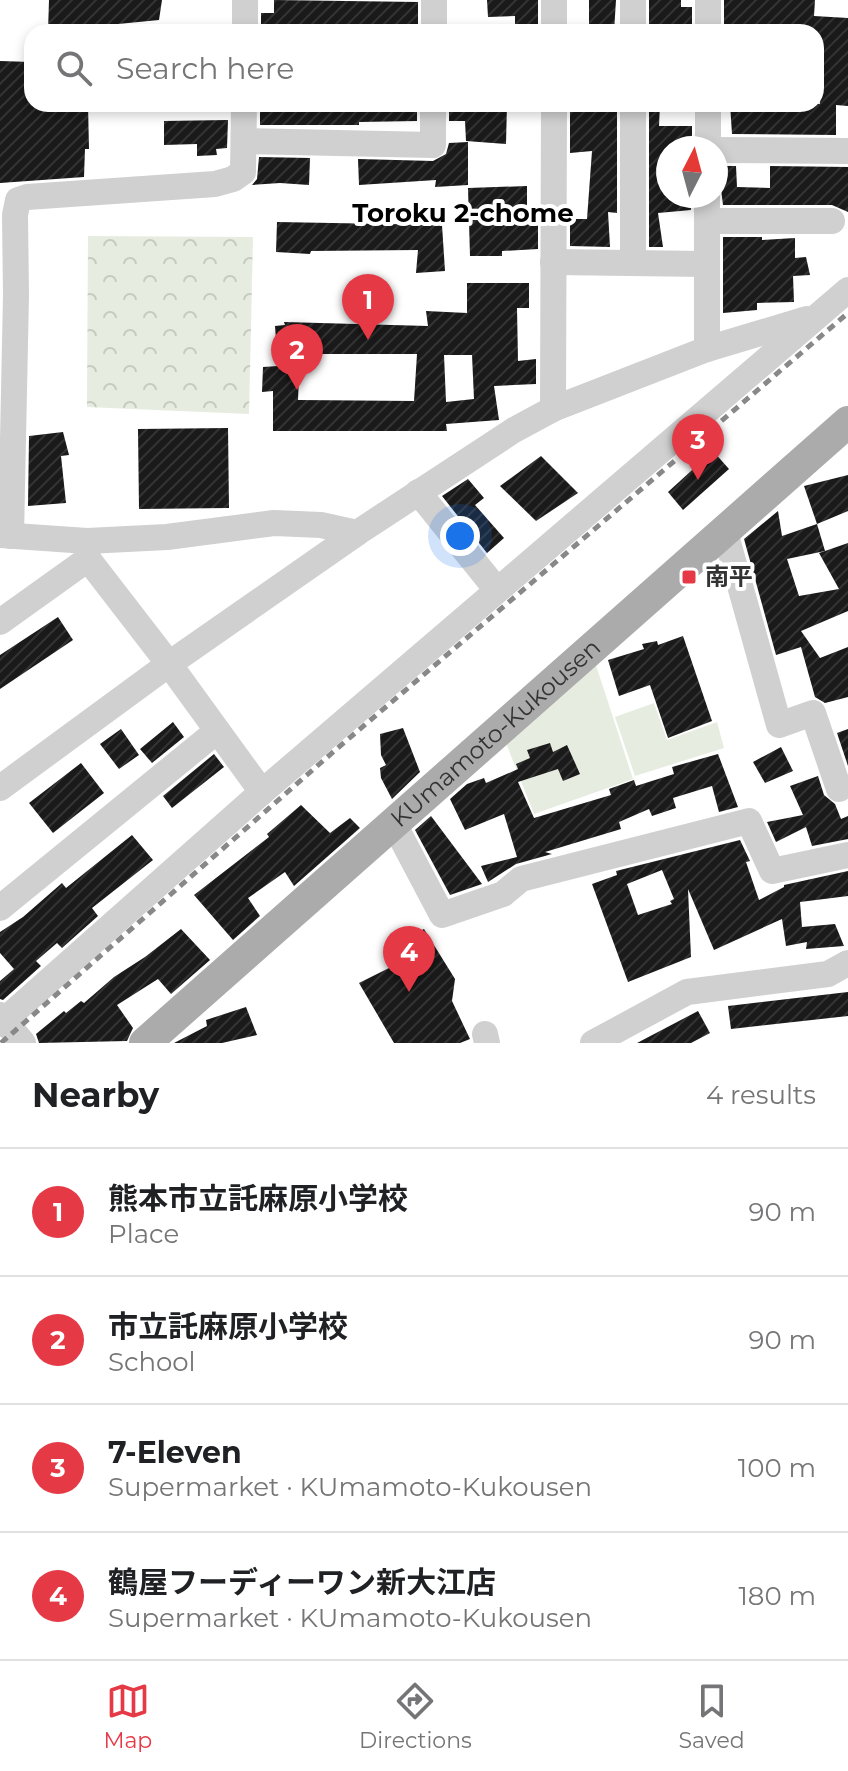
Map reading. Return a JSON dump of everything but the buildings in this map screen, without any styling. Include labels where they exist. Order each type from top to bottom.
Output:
[{"type":"main road","name":"KUmamoto-Kukousen","points":[[145,1043],[848,422]]},
{"type":"street","points":[[245,0],[245,24]]},
{"type":"street","points":[[434,0],[434,24]]},
{"type":"street","points":[[554,0],[554,24]]},
{"type":"street","points":[[633,0],[633,24]]},
{"type":"street","points":[[708,0],[708,24]]},
{"type":"street","points":[[244,112],[243,172],[233,179],[215,184],[27,197],[18,200],[7,215],[5,536],[88,550],[274,523],[321,525],[357,533]]},
{"type":"street","points":[[244,141],[433,145],[433,112]]},
{"type":"street","points":[[553,409],[554,112]]},
{"type":"street","points":[[633,112],[633,263]]},
{"type":"street","points":[[708,112],[708,136]]},
{"type":"street","points":[[728,150],[848,151]]},
{"type":"street","points":[[707,349],[707,209],[832,221]]},
{"type":"street","points":[[553,262],[706,264]]},
{"type":"street","points":[[23,1043],[2,1020],[262,792],[848,290]]},
{"type":"street","points":[[0,788],[169,664],[357,533],[514,430],[553,409],[707,349],[818,316]]},
{"type":"street","points":[[418,492],[497,590]]},
{"type":"street","points":[[725,532],[779,725],[813,713],[839,789]]},
{"type":"street","points":[[88,550],[262,792]]},
{"type":"street","points":[[0,622],[88,550]]},
{"type":"street","points":[[0,908],[217,731]]},
{"type":"street","points":[[394,824],[442,915],[503,894],[521,879],[749,821],[772,871],[848,855]]},
{"type":"street","points":[[593,1043],[687,992],[828,974],[848,963]]},
{"type":"green space","points":[[88,236],[253,237],[249,414],[87,407]]},
{"type":"green space","points":[[594,659],[633,779],[534,814],[504,738]]},
{"type":"green space","points":[[654,703],[667,740],[717,722],[724,748],[635,776],[615,717]]},
{"type":"railway","points":[[1,1043],[340,746],[848,313]]},
{"type":"place","name":"熊本市立託麻原小学校","points":[[368,340]]},
{"type":"place","name":"市立託麻原小学校","points":[[297,390]]},
{"type":"place","name":"7-Eleven","points":[[698,480]]},
{"type":"place","name":"南平","points":[[689,577]]},
{"type":"place","name":"鶴屋フーディーワン新大江店","points":[[409,992]]},
{"type":"district","name":"Toroku 2-chome","points":[[463,213]]}]
